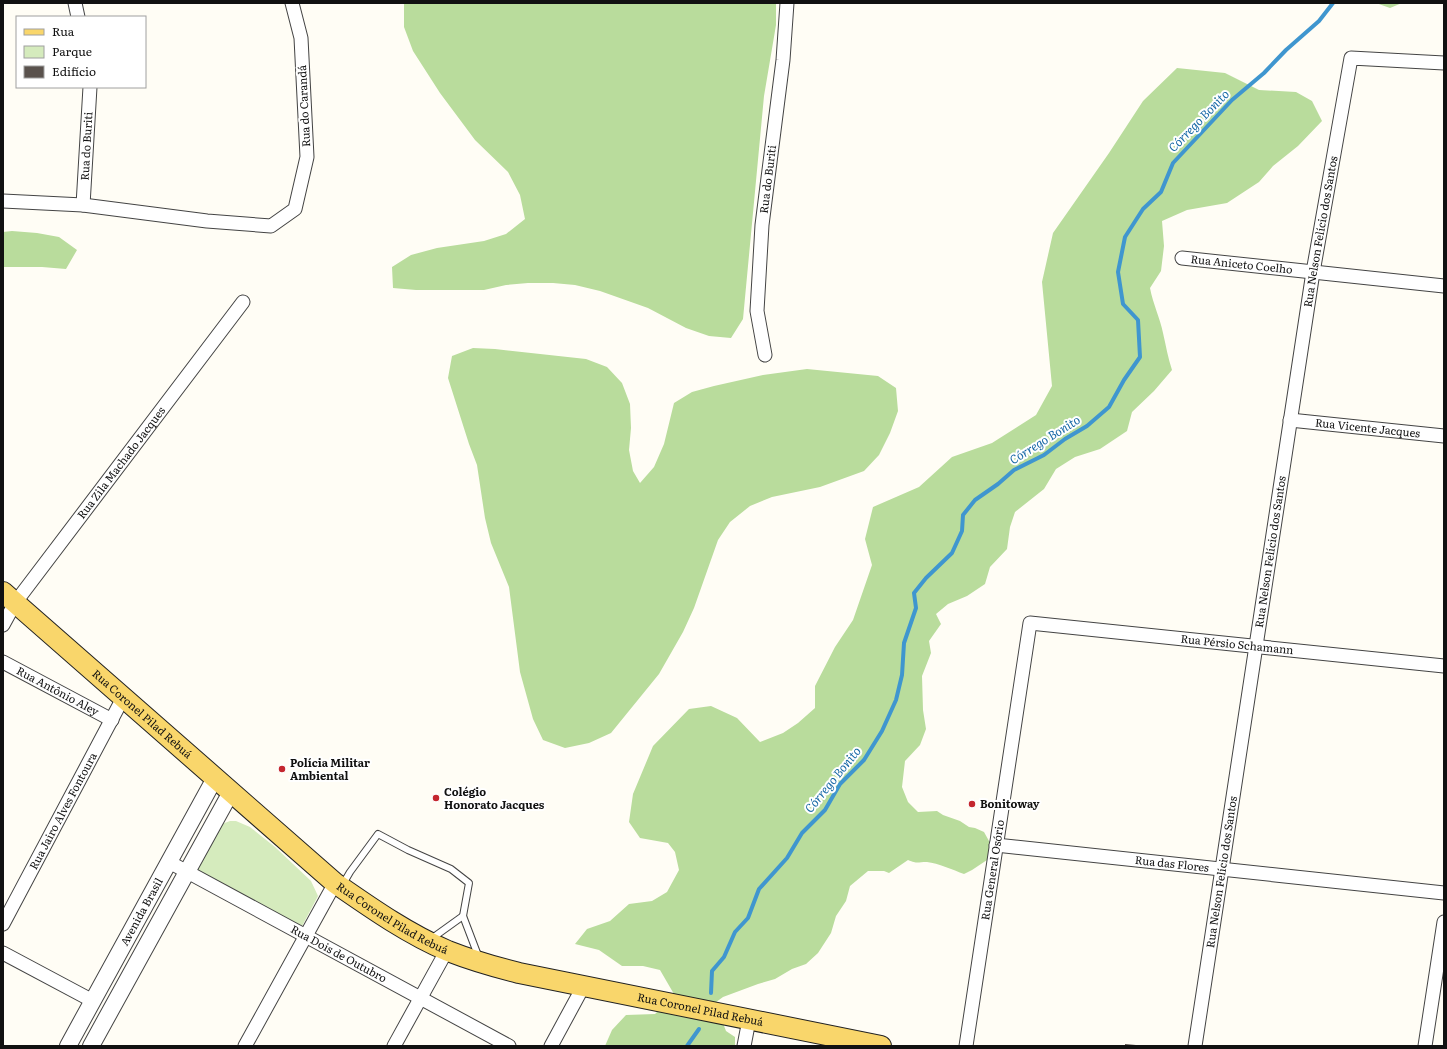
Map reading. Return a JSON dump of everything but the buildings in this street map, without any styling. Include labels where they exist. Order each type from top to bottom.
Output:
[{"type":"main road","name":"Rua Coronel Pilad Rebuá","points":[[9,597],[338,885],[370,908],[428,941],[481,963],[519,973],[750,1020],[856,1044],[881,1046]]},
{"type":"street","points":[[75,3],[78,16]]},
{"type":"street","name":"Rua do Carandá","points":[[83,205],[207,221],[271,226],[295,209],[307,157],[301,38],[292,3]]},
{"type":"street","name":"Rua do Buriti","points":[[765,354],[757,311],[762,225],[783,60],[787,3]]},
{"type":"street","name":"Rua Nelson Felício dos Santos","points":[[1195,1046],[1313,272],[1351,58],[1444,63]]},
{"type":"street","name":"Rua do Buriti","points":[[83,205],[90,88]]},
{"type":"street","points":[[3,201],[83,205]]},
{"type":"street","name":"Rua Aniceto Coelho","points":[[1182,258],[1444,286]]},
{"type":"street","name":"Rua Zila Machado Jacques","points":[[3,625],[9,597],[243,302]]},
{"type":"street","name":"Rua Vicente Jacques","points":[[1290,420],[1444,436]]},
{"type":"street","name":"Rua Pérsio Schamann","points":[[1030,623],[1444,666]]},
{"type":"street","name":"Rua General Osório","points":[[966,1046],[1030,623]]},
{"type":"street","name":"Rua Antônio Aley","points":[[3,662],[112,720]]},
{"type":"street","name":"Rua Jairo Alves Fontoura","points":[[3,924],[124,698]]},
{"type":"street","name":"Avenida Brasil","points":[[68,1046],[215,778]]},
{"type":"street","name":"Avenida Brasil","points":[[91,1046],[232,792]]},
{"type":"street","name":"Rua das Flores","points":[[996,845],[1444,893]]},
{"type":"street","name":"Rua Dois de Outubro","points":[[169,862],[509,1046]]},
{"type":"street","points":[[245,1046],[306,936],[338,885]]},
{"type":"street","points":[[1425,1046],[1444,922]]},
{"type":"street","points":[[394,1046],[447,950]]},
{"type":"street","points":[[3,953],[93,1001]]},
{"type":"street","points":[[551,1046],[583,987]]},
{"type":"street","points":[[744,1046],[750,1020]]},
{"type":"lane","points":[[338,885],[350,872],[378,834],[408,850],[451,869],[469,883],[463,916],[481,963]]},
{"type":"lane","points":[[428,941],[463,916]]},
{"type":"green space","points":[[404,3],[776,3],[776,25],[764,96],[743,319],[731,338],[709,336],[686,328],[648,308],[600,291],[575,285],[528,283],[506,285],[484,290],[416,290],[393,288],[392,267],[411,255],[437,248],[484,241],[506,234],[525,219],[520,195],[508,172],[475,140],[440,93],[413,51],[404,27]]},
{"type":"green space","points":[[1376,3],[1402,3],[1390,8]]},
{"type":"green space","points":[[1177,68],[1225,73],[1259,90],[1296,92],[1312,101],[1322,121],[1298,146],[1273,166],[1259,182],[1227,203],[1187,210],[1162,221],[1164,246],[1161,271],[1150,288],[1162,327],[1172,370],[1154,391],[1132,412],[1127,431],[1100,449],[1075,457],[1056,469],[1044,489],[1015,512],[1010,527],[1007,549],[990,567],[985,584],[967,596],[948,604],[936,614],[941,624],[929,641],[931,653],[922,676],[923,710],[926,729],[920,745],[905,761],[902,787],[908,802],[918,812],[937,811],[943,815],[960,821],[969,827],[984,832],[991,849],[990,858],[964,874],[936,864],[908,860],[889,873],[884,871],[868,871],[850,886],[846,901],[836,916],[831,933],[818,953],[806,964],[792,969],[775,979],[723,997],[708,1008],[678,1001],[660,970],[643,966],[622,966],[599,950],[575,944],[587,929],[610,921],[629,904],[652,901],[667,892],[679,870],[675,852],[668,843],[640,838],[629,822],[633,794],[653,746],[689,709],[711,706],[737,718],[760,742],[783,733],[798,723],[815,708],[815,686],[835,647],[853,620],[872,565],[865,539],[873,507],[919,487],[952,457],[992,443],[1036,415],[1052,386],[1042,282],[1053,233],[1109,153],[1143,101]]},
{"type":"green space","points":[[12,231],[59,237],[77,250],[66,269],[42,267],[3,267],[3,232]]},
{"type":"green space","points":[[473,348],[586,359],[607,367],[622,383],[630,404],[631,428],[629,450],[633,471],[640,483],[654,467],[664,444],[674,403],[692,392],[763,375],[807,369],[878,376],[896,388],[898,411],[890,433],[879,455],[864,471],[820,487],[772,497],[750,506],[730,522],[718,540],[694,608],[683,632],[659,674],[611,733],[589,743],[565,748],[543,740],[533,719],[520,672],[509,587],[491,543],[485,518],[477,465],[448,378],[452,356]]},
{"type":"green space","points":[[230,821],[236,821],[250,827],[275,847],[311,881],[318,896],[301,928],[196,870],[222,824]]},
{"type":"green space","points":[[664,1005],[721,1018],[726,1031],[735,1037],[735,1046],[605,1046],[612,1030],[626,1015],[655,1014]]},
{"type":"waterway","name":"Córrego Bonito","points":[[711,993],[712,971],[724,957],[735,932],[748,918],[759,889],[787,858],[802,833],[825,810],[840,784],[864,760],[882,731],[896,700],[902,675],[904,643],[916,608],[914,593],[926,578],[952,553],[962,531],[963,515],[975,500],[998,484],[1014,470],[1044,455],[1065,439],[1087,426],[1109,407],[1124,380],[1140,357],[1138,320],[1123,304],[1118,272],[1125,237],[1143,209],[1161,192],[1173,163],[1232,100],[1264,73],[1286,50],[1319,21],[1333,3]]},
{"type":"waterway","points":[[687,1046],[699,1029]]},
{"type":"place","name":"Polícia Militar Ambiental","points":[[282,769]]},
{"type":"place","name":"Colégio Honorato Jacques","points":[[436,798]]},
{"type":"place","name":"Bonitoway","points":[[972,804]]}]
